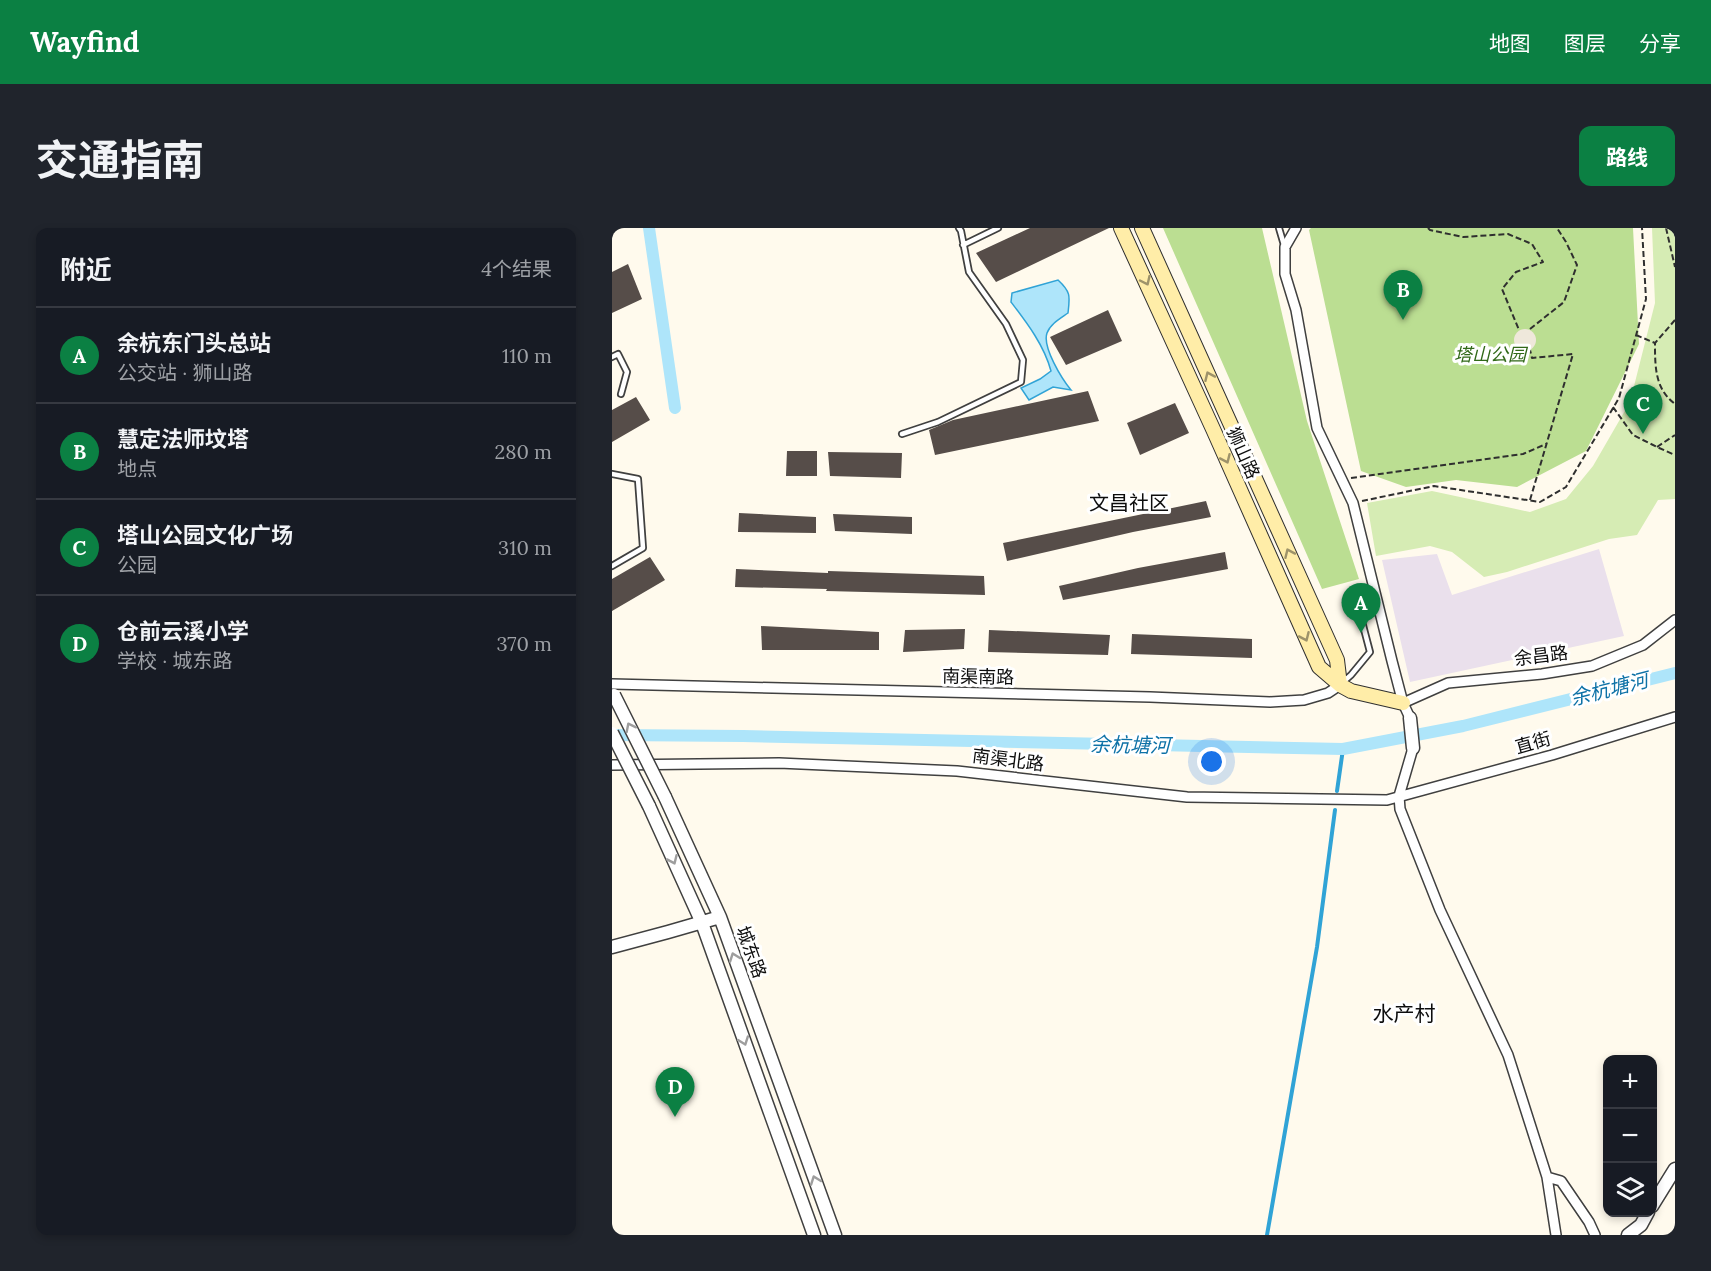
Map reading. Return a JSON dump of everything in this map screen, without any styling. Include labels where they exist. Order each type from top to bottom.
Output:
[{"type":"main road","name":"狮山路","points":[[1121,228],[1319,667],[1351,691],[1403,703]]},
{"type":"main road","name":"狮山路","points":[[1142,228],[1337,660],[1340,685]]},
{"type":"street","points":[[1296,228],[1285,247],[1285,274],[1296,310],[1317,428],[1353,503],[1403,703],[1410,718],[1413,748],[1399,796],[1400,809],[1440,910],[1508,1055],[1547,1177],[1556,1235]]},
{"type":"street","name":"余昌路","points":[[1403,703],[1448,683],[1542,674],[1592,666],[1643,645],[1675,620]]},
{"type":"street","name":"南渠南路","points":[[613,690],[1150,697],[1270,702],[1304,700],[1328,693],[1340,685]]},
{"type":"street","name":"城东路","points":[[613,690],[720,917],[835,1235]]},
{"type":"street","name":"直街","points":[[1399,796],[1552,755],[1675,717]]},
{"type":"street","name":"城东路","points":[[612,733],[649,806],[702,923],[814,1235]]},
{"type":"street","name":"南渠北路","points":[[612,765],[779,763],[957,771],[1187,798],[1365,801],[1387,800],[1399,796]]},
{"type":"street","points":[[612,947],[720,917]]},
{"type":"street","points":[[1657,1199],[1675,1169]]},
{"type":"street","points":[[1547,1177],[1561,1181],[1589,1222],[1594,1235]]},
{"type":"street","points":[[1628,1235],[1641,1225],[1645,1217]]},
{"type":"lane","points":[[902,434],[938,422],[1021,382],[1023,360],[1006,324],[969,273],[959,228]]},
{"type":"lane","points":[[963,245],[998,228]]},
{"type":"lane","points":[[1279,228],[1285,247]]},
{"type":"lane","points":[[612,357],[618,354],[627,372],[621,394]]},
{"type":"lane","points":[[612,474],[638,479],[643,548],[612,566]]},
{"type":"lane","points":[[1340,685],[1370,652],[1359,610]]},
{"type":"path","points":[[1428,228],[1463,237],[1508,234],[1532,244],[1543,262],[1516,272],[1502,289],[1519,330]]},
{"type":"path","points":[[1530,329],[1564,302],[1576,266],[1557,228]]},
{"type":"path","points":[[1353,503],[1434,486],[1540,502],[1566,487],[1619,398],[1646,299],[1642,228]]},
{"type":"path","points":[[1666,228],[1675,267]]},
{"type":"path","points":[[1675,320],[1655,343],[1655,371],[1666,397],[1675,404]]},
{"type":"path","points":[[1636,335],[1655,343]]},
{"type":"path","points":[[1530,350],[1532,358],[1573,354],[1530,500]]},
{"type":"path","points":[[1613,407],[1633,435],[1675,455]]},
{"type":"path","points":[[1656,447],[1675,435]]},
{"type":"path","points":[[1342,479],[1523,454],[1546,444]]},
{"type":"shaded area","points":[[1521,329],[1529,329],[1536,336],[1536,344],[1529,351],[1521,351],[1514,344],[1514,336]]},
{"type":"shaded area","points":[[1599,549],[1624,636],[1410,682],[1382,560],[1437,554],[1452,595]]},
{"type":"green space","points":[[1163,228],[1262,228],[1307,421],[1359,579],[1322,589]]},
{"type":"green space","name":"塔山公园","points":[[1311,228],[1633,228],[1639,344],[1586,451],[1517,487],[1456,480],[1406,487],[1361,471],[1309,230]]},
{"type":"green space","points":[[1652,228],[1675,228],[1675,499],[1658,500],[1637,535],[1609,539],[1507,572],[1484,577],[1452,552],[1430,546],[1376,556],[1367,503],[1432,491],[1530,512],[1566,499],[1593,466],[1630,402],[1655,303]]},
{"type":"water","points":[[1058,280],[1069,295],[1068,313],[1051,327],[1046,339],[1054,363],[1071,390],[1053,387],[1029,400],[1021,388],[1051,371],[1039,343],[1011,302],[1012,293]]},
{"type":"building","points":[[1030,228],[1109,228],[996,282],[976,253]]},
{"type":"building","points":[[628,264],[642,299],[612,313],[612,272]]},
{"type":"building","points":[[1108,310],[1122,341],[1066,365],[1050,337]]},
{"type":"building","points":[[1088,391],[1099,421],[935,455],[929,430],[953,420]]},
{"type":"building","points":[[636,397],[650,420],[612,442],[612,410]]},
{"type":"building","points":[[1175,403],[1189,433],[1140,455],[1127,423]]},
{"type":"building","points":[[787,451],[817,451],[817,476],[786,476]]},
{"type":"building","points":[[828,452],[902,453],[901,478],[830,476]]},
{"type":"building","points":[[1206,501],[1211,517],[1007,561],[1003,543]]},
{"type":"building","points":[[739,513],[816,517],[816,533],[738,532]]},
{"type":"building","points":[[833,514],[912,517],[912,534],[835,531]]},
{"type":"building","points":[[1225,552],[1228,569],[1063,600],[1059,586],[1138,568]]},
{"type":"building","points":[[650,557],[665,580],[612,611],[612,579]]},
{"type":"building","points":[[736,569],[984,576],[985,595],[735,587]]},
{"type":"building","points":[[761,626],[879,632],[879,650],[762,650]]},
{"type":"building","points":[[965,629],[964,649],[903,652],[905,630]]},
{"type":"building","points":[[989,630],[1110,635],[1108,655],[988,652]]},
{"type":"building","points":[[1132,634],[1252,639],[1252,658],[1131,654]]},
{"type":"waterway","points":[[649,228],[675,408]]},
{"type":"waterway","name":"余杭塘河","points":[[612,735],[1343,749],[1463,726],[1675,673]]},
{"type":"waterway","points":[[1337,791],[1343,749]]},
{"type":"waterway","points":[[1267,1235],[1317,947],[1335,810]]},
{"type":"place","name":"慧定法师坟塔","points":[[1403,320]]},
{"type":"place","name":"塔山公园文化广场","points":[[1643,434]]},
{"type":"place","name":"余杭东门头总站","points":[[1361,633]]},
{"type":"place","name":"仓前云溪小学","points":[[675,1117]]},
{"type":"district","name":"文昌社区","points":[[1129,503]]},
{"type":"district","name":"水产村","points":[[1404,1014]]}]
